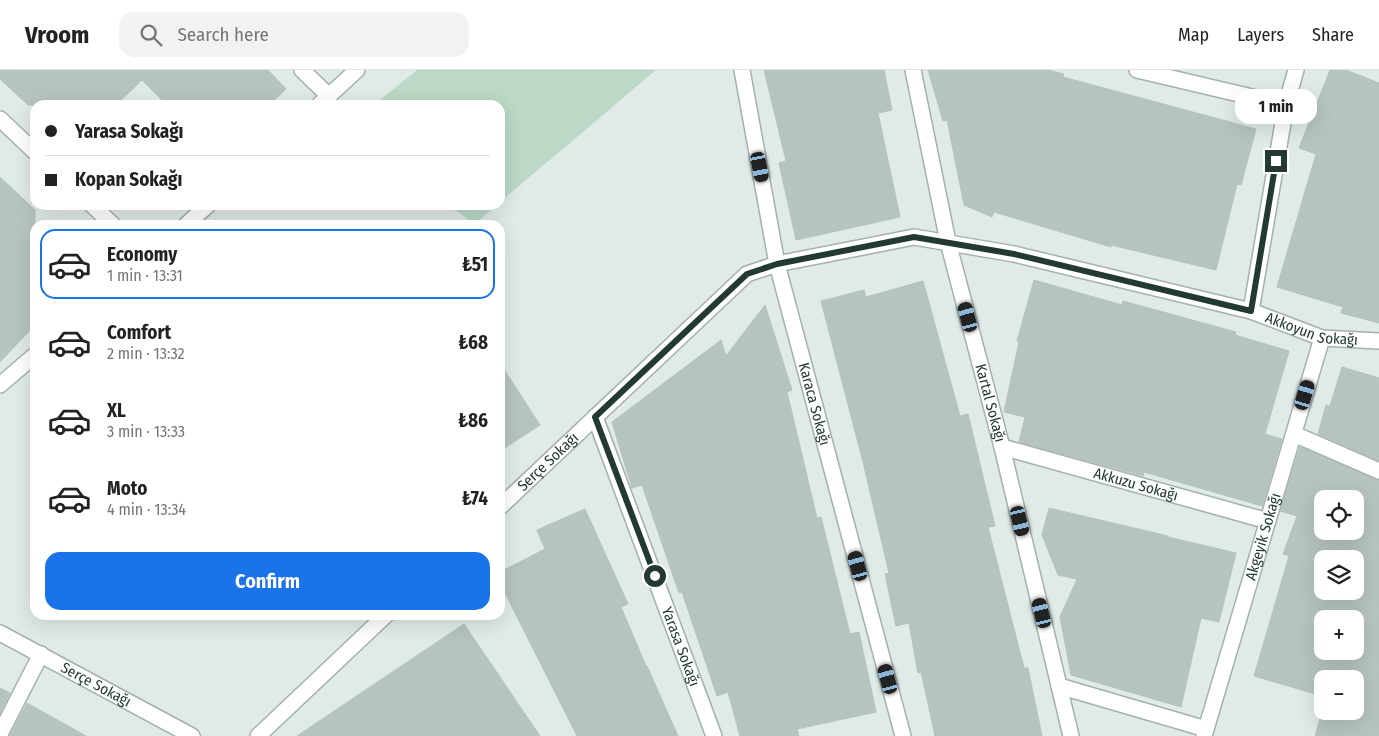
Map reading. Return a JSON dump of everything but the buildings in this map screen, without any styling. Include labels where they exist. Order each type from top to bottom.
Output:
[{"type":"street","points":[[302,70],[324,100],[357,70]]},
{"type":"street","name":"Karaca Sokağı","points":[[742,70],[777,264],[903,736]]},
{"type":"street","name":"Kartal Sokağı","points":[[912,70],[948,242],[1002,448],[1072,736]]},
{"type":"street","points":[[1137,70],[1286,105]]},
{"type":"street","points":[[1251,311],[1286,105],[1296,70]]},
{"type":"street","points":[[0,119],[30,147]]},
{"type":"street","points":[[97,210],[108,220]]},
{"type":"street","points":[[192,220],[202,210]]},
{"type":"street","name":"Akkoyun Sokağı","points":[[777,264],[914,237],[1014,254],[1251,311],[1322,338],[1379,341]]},
{"type":"street","name":"Serçe Sokağı","points":[[505,502],[747,274],[777,264]]},
{"type":"street","name":"Akgeyik Sokağı","points":[[1205,732],[1322,338]]},
{"type":"street","points":[[0,385],[30,360]]},
{"type":"street","name":"Yarasa Sokağı","points":[[595,417],[714,736]]},
{"type":"street","points":[[1294,434],[1379,471]]},
{"type":"street","name":"Akkuzu Sokağı","points":[[1002,448],[1268,521]]},
{"type":"street","points":[[258,736],[381,620]]},
{"type":"street","name":"Serçe Sokağı","points":[[0,633],[192,736]]},
{"type":"street","points":[[0,734],[41,654]]},
{"type":"street","points":[[1060,686],[1205,732]]},
{"type":"green space","points":[[417,70],[656,70],[505,198],[505,100],[380,100]]},
{"type":"green space","points":[[455,210],[491,210],[480,220],[469,220]]},
{"type":"route","points":[[655,576],[595,417],[747,274],[777,264],[914,237],[1014,254],[1251,311],[1276,161]]}]
